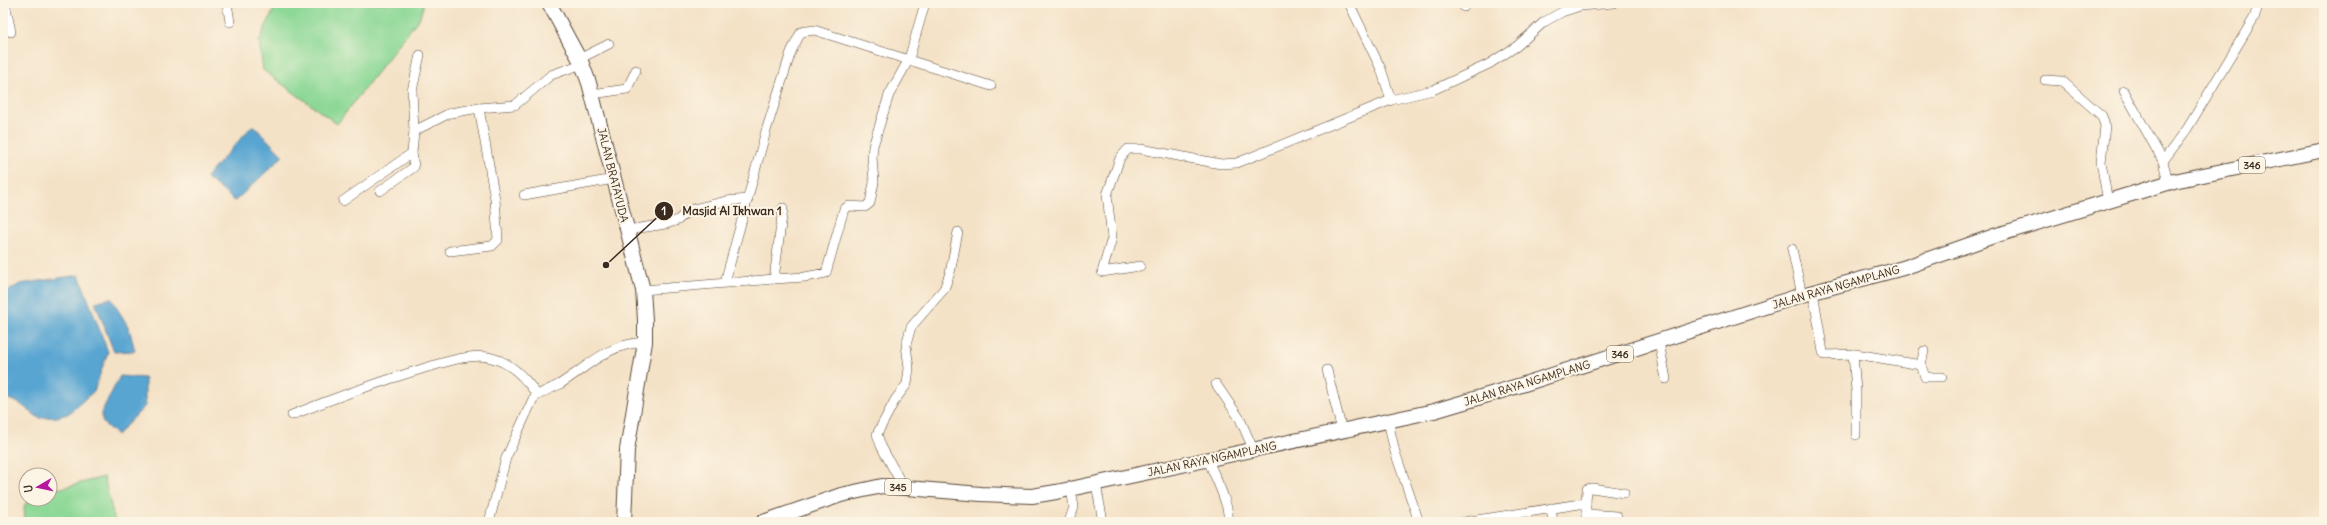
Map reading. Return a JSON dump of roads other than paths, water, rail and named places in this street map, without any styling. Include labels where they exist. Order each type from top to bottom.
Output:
[{"type":"main road","name":"JALAN BRATAYUDA","points":[[549,3],[580,61],[592,94],[643,290],[645,342],[627,450],[624,522]]},
{"type":"main road","name":"JALAN RAYA NGAMPLANG","points":[[763,522],[841,495],[882,486],[981,494],[1038,495],[1254,451],[1434,411],[1659,342],[1808,293],[1903,268],[1994,236],[2174,182],[2323,154]]},
{"type":"street","points":[[5,3],[11,32]]},
{"type":"street","points":[[227,3],[230,22]]},
{"type":"street","points":[[643,290],[725,282],[805,277],[826,273],[844,210],[849,206],[865,207],[870,203],[874,182],[872,157],[873,146],[889,95],[909,60],[925,3]]},
{"type":"street","points":[[1349,3],[1381,69],[1391,100]]},
{"type":"street","points":[[1140,266],[1102,272],[1112,234],[1107,195],[1121,155],[1128,149],[1141,149],[1221,164],[1231,164],[1391,100],[1433,90],[1489,64],[1517,46],[1544,22],[1562,12],[1580,6],[1613,3]]},
{"type":"street","points":[[2163,161],[2203,104],[2254,18],[2259,3]]},
{"type":"street","points":[[725,282],[791,52],[801,32],[814,30],[991,86]]},
{"type":"street","points":[[414,131],[450,113],[479,108],[515,105],[551,75],[580,61],[609,44]]},
{"type":"street","points":[[380,191],[414,167],[412,153],[414,131],[412,91],[420,55]]},
{"type":"street","points":[[592,94],[627,89],[636,70]]},
{"type":"street","points":[[2045,80],[2062,82],[2102,116],[2105,126],[2101,162],[2108,202]]},
{"type":"street","points":[[2124,91],[2174,182]]},
{"type":"street","points":[[450,250],[492,246],[496,244],[498,240],[495,199],[479,108]]},
{"type":"street","points":[[343,201],[412,153]]},
{"type":"street","points":[[524,195],[614,179]]},
{"type":"street","points":[[627,230],[666,224],[678,220],[688,210],[726,201],[748,199]]},
{"type":"street","points":[[774,279],[783,208]]},
{"type":"street","points":[[904,488],[881,446],[877,434],[895,400],[907,384],[909,368],[906,345],[911,327],[944,289],[950,273],[958,232]]},
{"type":"street","points":[[1792,249],[1808,293],[1824,354],[1853,354],[1921,365]]},
{"type":"street","points":[[489,522],[508,452],[525,414],[537,395],[560,384],[596,357],[614,348],[633,343],[645,342]]},
{"type":"street","points":[[1659,342],[1666,379]]},
{"type":"street","points":[[1924,351],[1921,365],[1925,377],[1942,378]]},
{"type":"street","points":[[1853,354],[1856,390],[1856,435]]},
{"type":"street","points":[[292,415],[394,377],[468,357],[486,357],[496,359],[515,370],[525,378],[537,395]]},
{"type":"street","points":[[1327,370],[1342,431]]},
{"type":"street","points":[[1216,384],[1240,419],[1254,451]]},
{"type":"street","points":[[1388,421],[1396,456],[1419,522]]},
{"type":"street","points":[[1208,460],[1229,517],[1228,522]]},
{"type":"street","points":[[1096,484],[1103,522]]},
{"type":"street","points":[[1617,516],[1586,518],[1587,489],[1592,488],[1624,493]]},
{"type":"street","points":[[1069,522],[1074,507],[1071,489]]},
{"type":"street","points":[[1468,521],[1586,503]]},
{"type":"street","points":[[1551,508],[1553,522]]},
{"type":"water","points":[[253,125],[283,156],[235,201],[206,177]]},
{"type":"water","points":[[79,275],[108,352],[94,391],[68,414],[57,417],[39,418],[19,403],[3,397],[3,294],[20,284]]},
{"type":"water","points":[[111,298],[129,328],[135,351],[114,352],[95,302]]},
{"type":"water","points":[[120,376],[145,378],[145,406],[117,435],[103,423],[101,413]]},
{"type":"place","name":"Masjid Al Ikhwan 1","points":[[606,265]]}]
